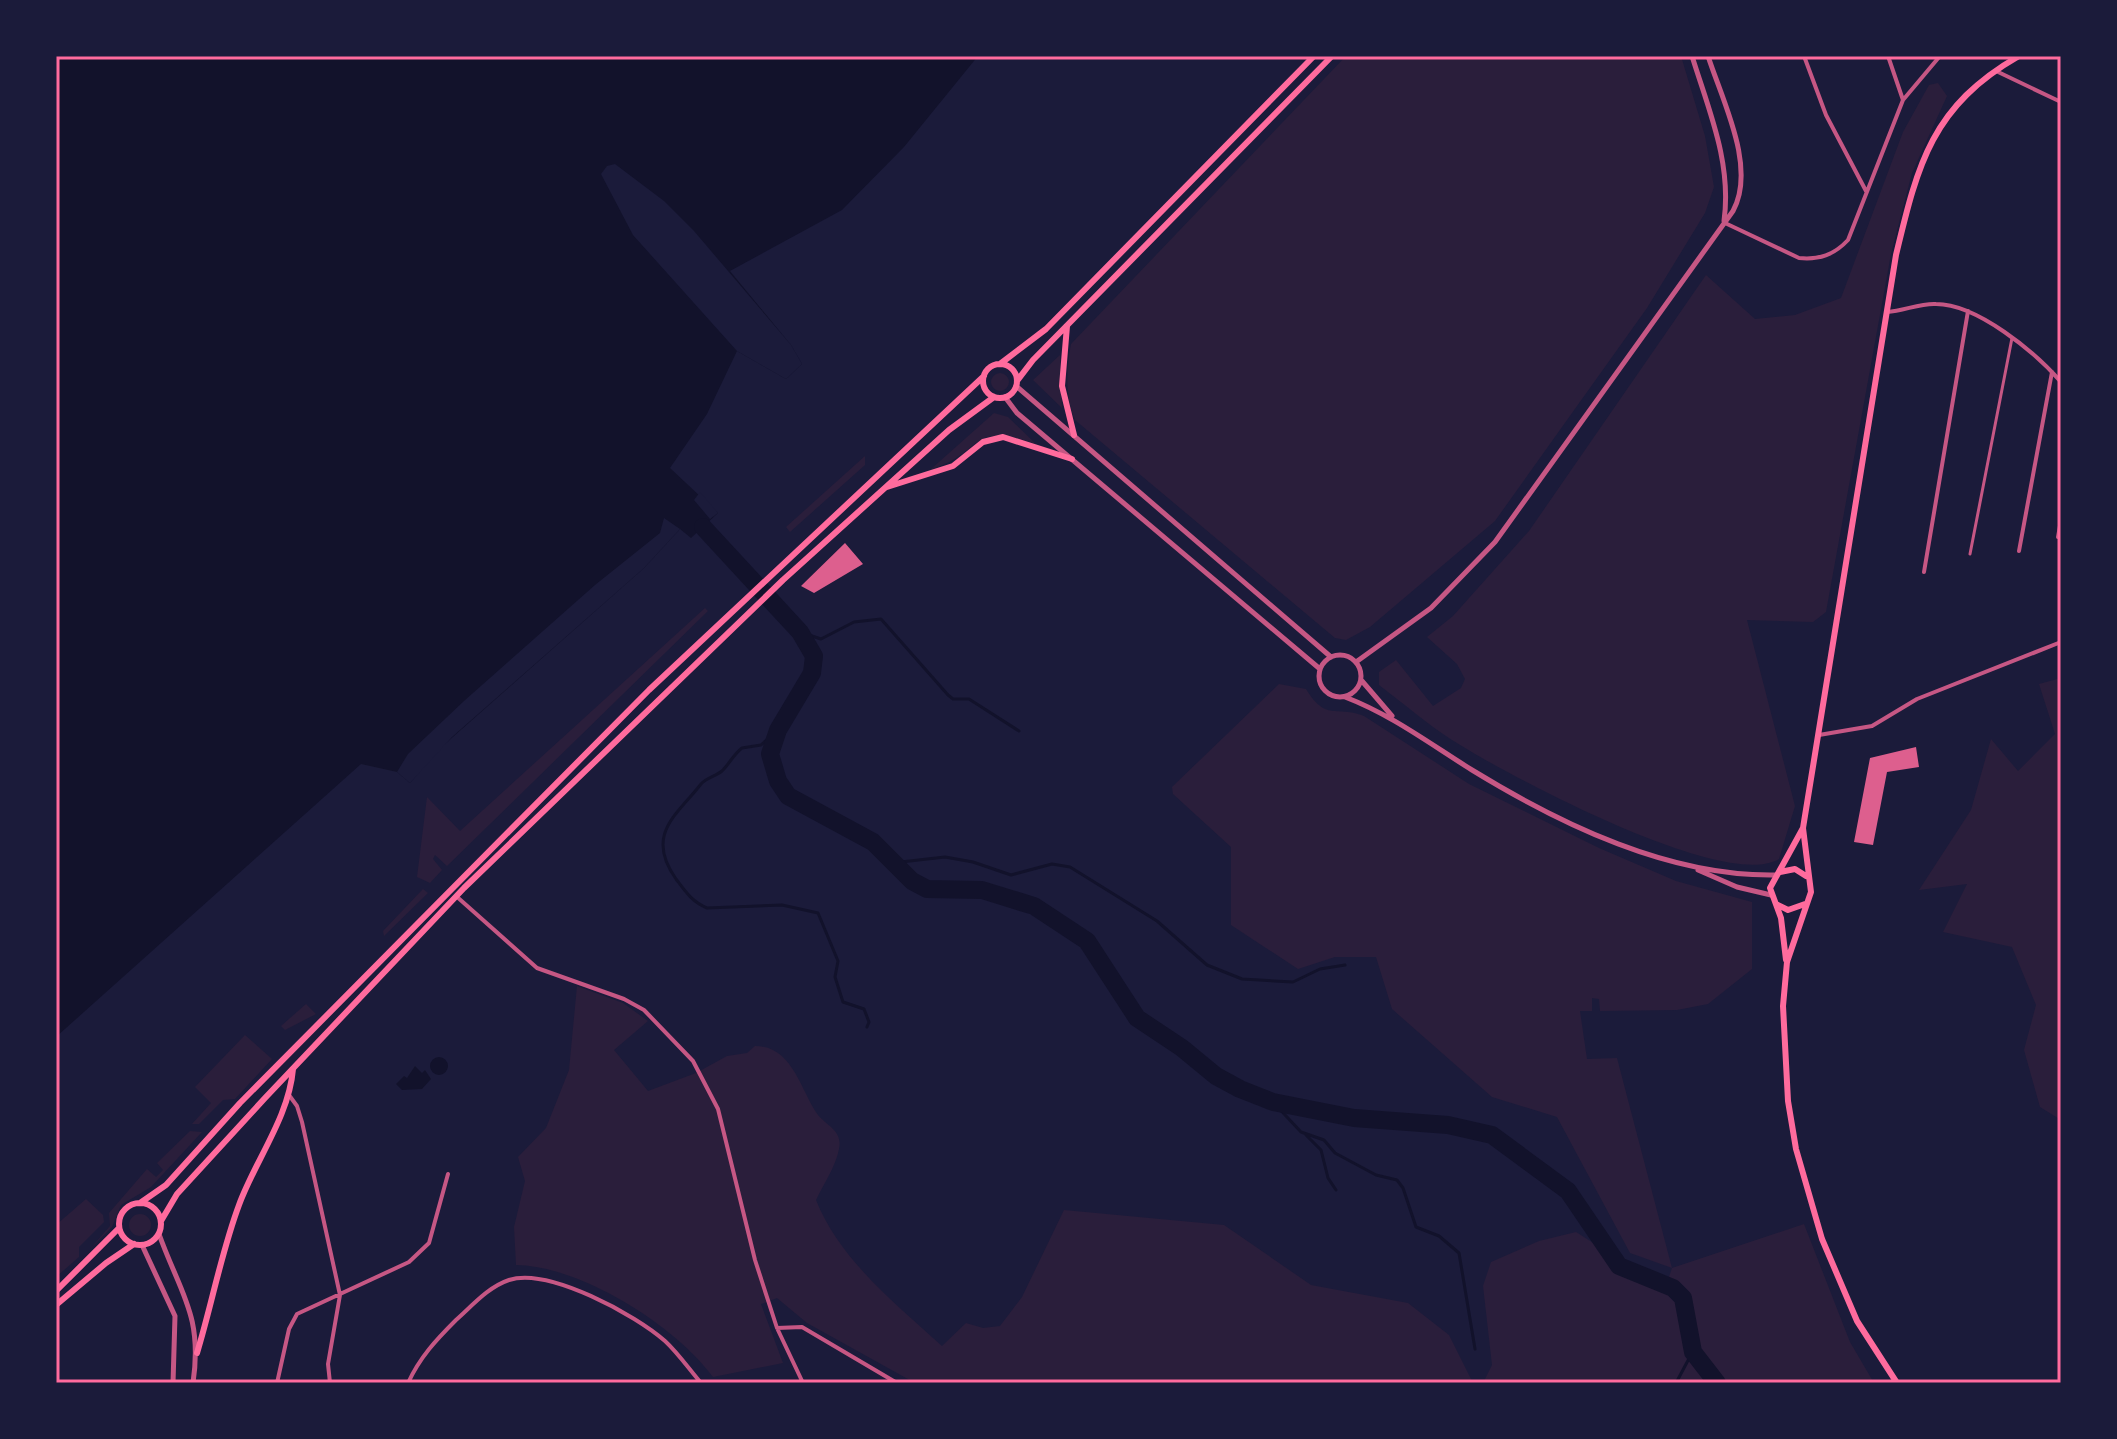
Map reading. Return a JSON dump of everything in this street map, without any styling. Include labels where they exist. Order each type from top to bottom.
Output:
[{"type":"main road","points":[[138,1245],[124,1239],[119,1228],[125,1209],[166,1185],[240,1103],[457,881],[773,572],[990,368],[1000,364],[1046,329],[1314,56]]},
{"type":"main road","points":[[56,1305],[106,1263],[159,1234],[161,1221],[177,1194],[456,896],[751,610],[880,490],[949,430],[994,397],[1005,397],[1067,326],[1332,56]]},
{"type":"main road","points":[[1787,962],[1811,887],[1807,878],[1803,828],[1887,312],[1908,204],[1933,139],[1969,88],[2019,56]]},
{"type":"main road","points":[[1067,326],[1062,386],[1074,435]]},
{"type":"main road","points":[[1000,364],[1014,372],[1016,384]]},
{"type":"main road","points":[[984,376],[983,386],[994,397]]},
{"type":"main road","points":[[880,490],[953,466],[992,438],[1003,437],[1072,459]]},
{"type":"main road","points":[[1803,828],[1778,873],[1772,898],[1781,918],[1787,962],[1783,1006],[1788,1101],[1808,1198],[1857,1321],[1897,1383]]},
{"type":"main road","points":[[1778,873],[1795,869],[1807,878]]},
{"type":"main road","points":[[1772,898],[1783,909],[1794,910],[1808,901]]},
{"type":"main road","points":[[197,1353],[228,1232],[247,1182],[289,1095],[293,1068]]},
{"type":"main road","points":[[140,1203],[154,1208],[161,1221]]},
{"type":"main road","points":[[56,1291],[119,1228]]},
{"type":"street","points":[[1692,56],[1723,156],[1726,189],[1724,222]]},
{"type":"street","points":[[1356,662],[1431,608],[1495,542],[1739,197],[1741,172],[1708,56]]},
{"type":"street","points":[[1804,56],[1826,115],[1866,191]]},
{"type":"street","points":[[1888,56],[1903,100]]},
{"type":"street","points":[[1724,222],[1799,258],[1836,253],[1848,240],[1903,100],[1940,56]]},
{"type":"street","points":[[1994,70],[2061,102]]},
{"type":"street","points":[[1887,312],[1938,303],[1968,311],[2012,338],[2061,382]]},
{"type":"street","points":[[1924,572],[1968,311]]},
{"type":"street","points":[[1970,554],[2012,338]]},
{"type":"street","points":[[2019,551],[2052,372]]},
{"type":"street","points":[[1016,384],[1331,657]]},
{"type":"street","points":[[1005,397],[1017,413],[1320,669],[1323,688],[1335,697],[1345,697],[1395,719],[1476,772],[1561,818],[1651,854],[1729,873],[1778,873]]},
{"type":"street","points":[[2058,537],[2061,520]]},
{"type":"street","points":[[1817,735],[1872,726],[1917,699],[2061,642]]},
{"type":"street","points":[[1320,669],[1331,657],[1345,656],[1356,662],[1361,680],[1395,719]]},
{"type":"street","points":[[1345,697],[1357,689],[1361,680]]},
{"type":"street","points":[[1690,865],[1737,887],[1772,898]]},
{"type":"street","points":[[456,896],[537,968],[613,994],[644,1010],[693,1061],[718,1109],[734,1189],[777,1328],[803,1383]]},
{"type":"street","points":[[289,1095],[297,1106],[302,1122],[340,1295],[328,1364],[330,1383]]},
{"type":"street","points":[[277,1383],[293,1320],[304,1311],[409,1262],[424,1250],[448,1174]]},
{"type":"street","points":[[159,1234],[185,1291],[197,1353],[193,1383]]},
{"type":"street","points":[[138,1245],[175,1316],[177,1345],[173,1383]]},
{"type":"street","points":[[408,1383],[432,1342],[471,1305],[501,1283],[527,1277],[576,1291],[640,1323],[665,1341],[701,1383]]},
{"type":"street","points":[[777,1328],[802,1327],[897,1383]]},
{"type":"street","points":[[520,1383],[537,1383]]},
{"type":"shaded area","points":[[56,56],[978,56],[904,147],[842,210],[730,271],[791,345],[802,364],[786,379],[737,351],[707,414],[670,468],[718,513],[691,538],[680,529],[644,568],[437,751],[410,783],[397,772],[361,764],[56,1037]]},
{"type":"shaded area","points":[[1346,56],[1681,56],[1705,136],[1714,187],[1705,213],[1647,308],[1495,521],[1370,627],[1346,640],[1335,638],[1075,420],[1067,383],[1071,344]]},
{"type":"shaded area","points":[[1938,83],[1947,96],[1912,173],[1891,254],[1826,612],[1813,622],[1747,620],[1795,806],[1779,859],[1752,865],[1713,859],[1615,825],[1479,756],[1443,734],[1379,685],[1379,672],[1396,660],[1433,706],[1461,688],[1465,679],[1457,664],[1427,637],[1453,616],[1529,531],[1706,275],[1755,319],[1795,315],[1841,298],[1903,132],[1929,85]]},
{"type":"shaded area","points":[[1060,355],[1062,408],[1033,380]]},
{"type":"shaded area","points":[[996,373],[1004,373],[1009,382],[1007,389],[996,391],[991,386],[991,378]]},
{"type":"shaded area","points":[[994,413],[1008,417],[1036,444],[1014,438],[987,437],[948,463],[930,470]]},
{"type":"shaded area","points":[[865,456],[865,465],[790,532],[786,527]]},
{"type":"shaded area","points":[[705,608],[708,611],[447,866],[435,855],[433,859],[442,870],[430,883],[417,877],[427,797],[460,831]]},
{"type":"shaded area","points":[[2061,678],[2061,1120],[2040,1107],[2024,1050],[2036,1005],[2012,947],[1943,932],[1967,884],[1919,890],[1971,810],[1991,739],[2018,771],[2055,734],[2039,684]]},
{"type":"shaded area","points":[[1279,684],[1306,689],[1326,709],[1364,716],[1469,784],[1599,848],[1676,881],[1752,902],[1752,969],[1708,1004],[1677,1010],[1600,1011],[1599,999],[1592,998],[1592,1011],[1580,1011],[1587,1059],[1617,1058],[1672,1268],[1630,1253],[1557,1117],[1492,1097],[1392,1009],[1376,957],[1335,957],[1298,969],[1231,925],[1231,847],[1173,794],[1172,787]]},
{"type":"shaded area","points":[[423,889],[428,893],[384,936],[383,931]]},
{"type":"shaded area","points":[[577,986],[623,1003],[648,1021],[614,1050],[648,1091],[696,1073],[727,1056],[747,1053],[755,1046],[768,1048],[787,1061],[818,1115],[839,1138],[835,1162],[816,1200],[826,1222],[870,1279],[942,1346],[966,1323],[983,1328],[1000,1326],[1022,1297],[1064,1210],[1224,1225],[1311,1285],[1408,1303],[1449,1335],[1473,1383],[915,1383],[807,1323],[777,1298],[761,1304],[783,1363],[713,1377],[676,1338],[625,1302],[569,1276],[516,1265],[514,1227],[525,1181],[518,1157],[546,1128],[569,1070]]},
{"type":"shaded area","points":[[306,1004],[316,1014],[285,1030],[281,1026]]},
{"type":"shaded area","points":[[245,1035],[272,1059],[235,1099],[223,1100],[199,1124],[192,1124],[211,1103],[195,1087]]},
{"type":"shaded area","points":[[439,1057],[448,1066],[439,1075],[430,1066]]},
{"type":"shaded area","points":[[415,1066],[422,1073],[425,1070],[431,1079],[422,1089],[402,1090],[396,1084],[404,1076],[407,1078]]},
{"type":"shaded area","points":[[190,1131],[202,1132],[151,1187],[121,1205],[112,1227],[90,1249],[110,1226],[109,1213],[147,1169],[156,1177],[163,1170],[157,1163]]},
{"type":"shaded area","points":[[86,1199],[103,1215],[104,1222],[79,1247],[79,1257],[56,1277],[56,1225]]},
{"type":"shaded area","points":[[140,1214],[148,1217],[151,1225],[148,1233],[140,1236],[132,1233],[129,1225],[132,1217]]},
{"type":"shaded area","points":[[1804,1224],[1850,1342],[1874,1383],[1483,1383],[1492,1365],[1483,1286],[1491,1262],[1539,1241],[1576,1232],[1598,1246],[1612,1268],[1664,1292],[1672,1268]]},
{"type":"pier","points":[[615,164],[664,201],[694,231],[791,345],[802,364],[786,379],[737,351],[633,235],[601,174],[607,166]]},
{"type":"pier","points":[[700,492],[718,513],[710,519],[694,500]]},
{"type":"pier","points":[[664,518],[680,529],[644,568],[452,737],[410,783],[397,772],[408,754],[464,701],[595,585],[660,533]]},
{"type":"building","points":[[845,543],[863,564],[814,593],[801,586]]},
{"type":"building","points":[[1916,747],[1919,767],[1887,772],[1873,845],[1854,842],[1870,758]]},
{"type":"waterway","points":[[703,527],[800,632],[814,656],[812,673],[778,730],[770,754],[778,781],[788,796],[873,842],[912,881],[927,889],[982,890],[1034,906],[1087,941],[1137,1018],[1182,1048],[1216,1076],[1240,1089],[1273,1102],[1354,1118],[1448,1125],[1492,1135],[1568,1191],[1619,1266],[1673,1288],[1683,1298],[1693,1352],[1717,1383]]},
{"type":"waterway","points":[[800,632],[821,639],[854,622],[881,619],[948,695],[953,699],[969,699],[1019,731]]},
{"type":"waterway","points":[[778,730],[761,745],[742,748],[722,771],[703,782],[683,805],[664,837],[667,863],[689,896],[707,908],[782,905],[818,913],[838,961],[835,977],[843,1002],[864,1009],[869,1022],[867,1027]]},
{"type":"waterway","points":[[892,863],[945,857],[973,862],[1011,875],[1052,864],[1070,867],[1157,921],[1207,965],[1242,979],[1293,982],[1320,969],[1345,965]]},
{"type":"waterway","points":[[1272,1101],[1301,1132],[1324,1140],[1335,1153],[1376,1175],[1397,1180],[1403,1188],[1416,1227],[1439,1236],[1459,1253],[1475,1349]]},
{"type":"waterway","points":[[1306,1135],[1321,1150],[1328,1178],[1336,1190]]},
{"type":"waterway","points":[[1676,1383],[1693,1351]]}]
